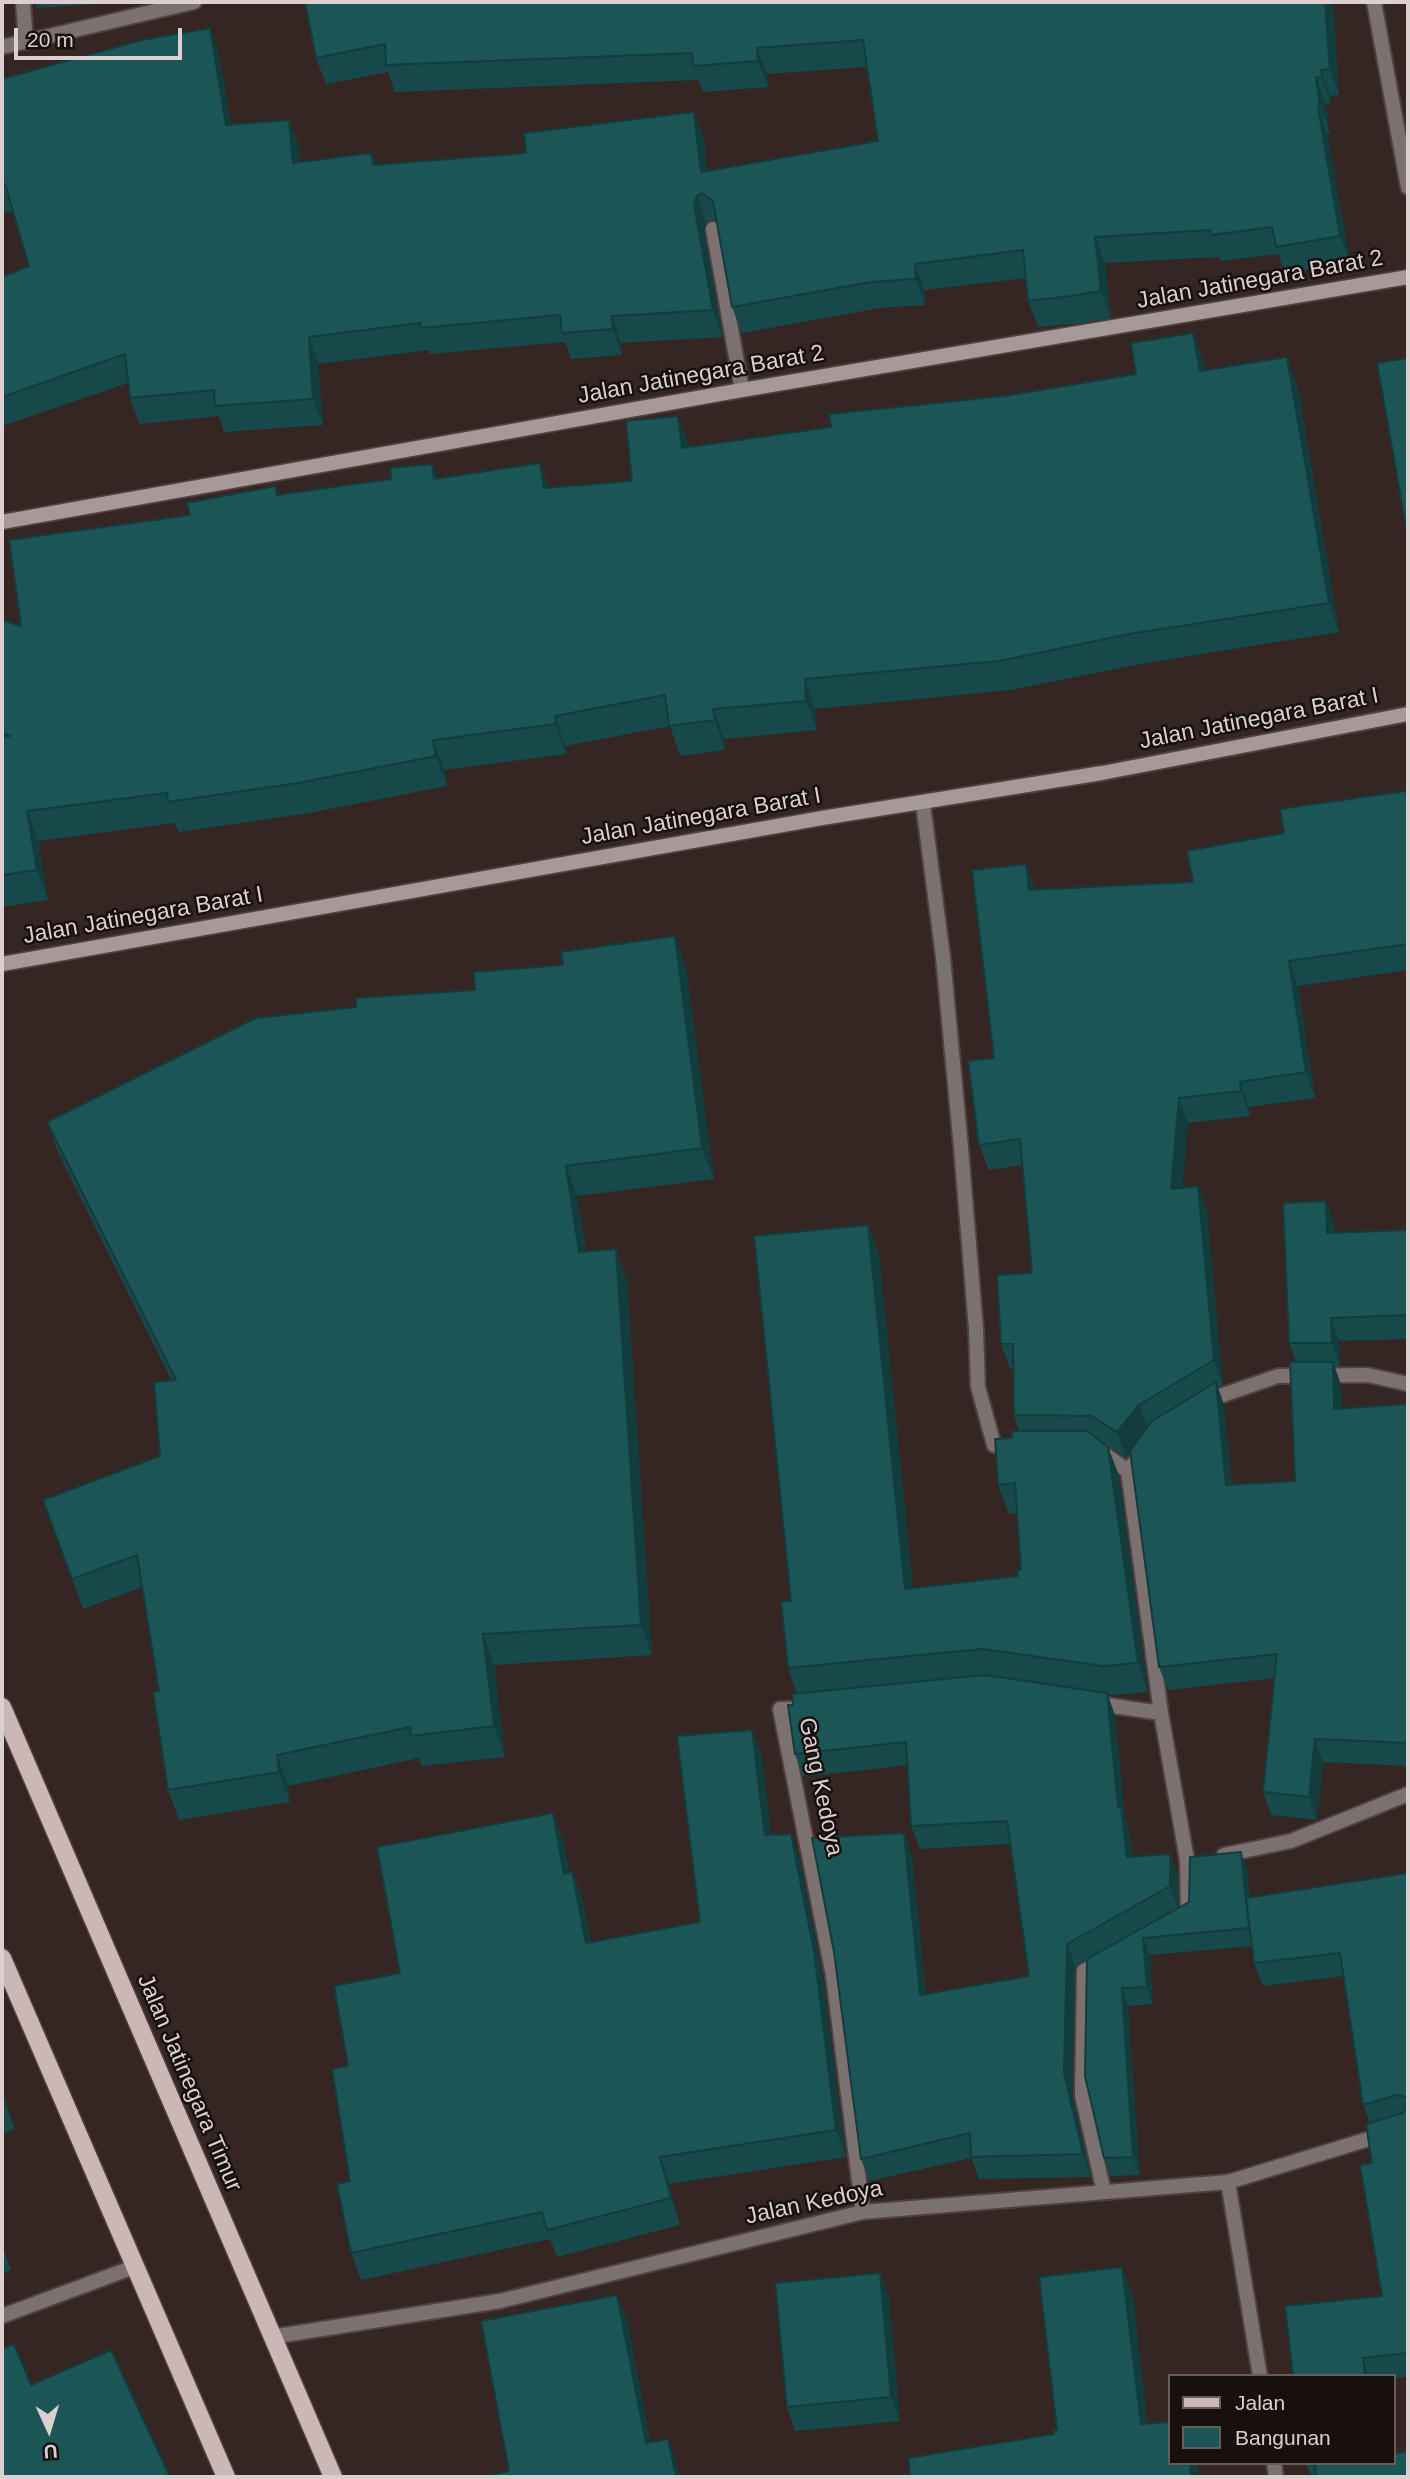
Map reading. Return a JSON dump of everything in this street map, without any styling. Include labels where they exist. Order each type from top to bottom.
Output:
[{"type":"main road","name":"Jalan Jatinegara Timur","points":[[2,1707],[333,2477]]},
{"type":"main road","points":[[2,1958],[226,2477]]},
{"type":"street","points":[[23,2],[26,42]]},
{"type":"street","points":[[2,47],[160,6],[194,2]]},
{"type":"street","points":[[1374,2],[1408,187]]},
{"type":"street","points":[[713,229],[742,390]]},
{"type":"street","name":"Jalan Jatinegara Barat 2","points":[[2,522],[742,390],[1408,277]]},
{"type":"street","name":"Jalan Jatinegara Barat I","points":[[2,964],[795,823],[923,804],[1408,714]]},
{"type":"street","points":[[923,804],[943,957],[976,1329],[978,1387],[994,1445],[1012,1450],[1033,1451]]},
{"type":"street","points":[[1190,1417],[1220,1396],[1278,1376],[1368,1375],[1408,1384]]},
{"type":"street","points":[[1153,1438],[1128,1471],[1161,1713],[1199,1858],[1188,1914],[1165,1926]]},
{"type":"street","points":[[1088,1451],[1101,1451],[1128,1471]]},
{"type":"street","points":[[1083,1702],[1161,1713]]},
{"type":"street","name":"Gang Kedoya","points":[[827,1706],[780,1709],[833,1976],[863,2212]]},
{"type":"street","points":[[1199,1858],[1291,1841],[1408,1794]]},
{"type":"street","points":[[1104,2192],[1082,2095],[1084,1971],[1118,1952]]},
{"type":"street","name":"Jalan Kedoya","points":[[271,2337],[500,2301],[863,2212],[1228,2182],[1408,2127]]},
{"type":"street","points":[[1228,2182],[1260,2374]]},
{"type":"street","points":[[2,2316],[134,2266]]},
{"type":"building","points":[[305,2],[1325,2],[1330,69],[1321,70],[1322,77],[1316,78],[1318,107],[1340,236],[1276,247],[1272,227],[1211,235],[1210,230],[1095,237],[1101,291],[1071,296],[1028,301],[1023,250],[915,264],[916,279],[871,282],[732,307],[713,201],[702,193],[697,196],[694,204],[713,310],[612,316],[613,329],[562,333],[560,315],[421,328],[420,323],[309,337],[313,399],[215,406],[214,390],[130,398],[125,354],[2,397],[2,277],[29,266],[5,184],[2,185],[2,79],[142,40],[210,28],[226,125],[289,120],[293,163],[371,153],[373,165],[526,153],[524,133],[694,112],[701,172],[878,141],[863,40],[757,48],[758,61],[693,66],[692,53],[386,65],[385,44],[316,58]]},
{"type":"building","points":[[1193,333],[1200,371],[1287,357],[1329,603],[1129,634],[999,661],[805,679],[806,701],[713,709],[715,720],[669,726],[665,695],[555,716],[556,724],[433,740],[436,756],[298,783],[168,802],[167,793],[27,811],[37,870],[2,875],[2,737],[10,736],[2,733],[2,620],[21,626],[9,540],[190,515],[187,503],[275,486],[277,495],[391,479],[390,468],[432,464],[434,479],[540,463],[544,488],[632,481],[626,421],[678,416],[682,448],[831,427],[829,414],[1005,396],[1136,374],[1131,343]]},
{"type":"building","points":[[1408,358],[1408,538],[1377,363]]},
{"type":"building","points":[[1406,791],[1408,944],[1289,961],[1306,1072],[1240,1082],[1241,1091],[1179,1098],[1171,1189],[1198,1186],[1214,1360],[1139,1405],[1117,1432],[1092,1416],[1014,1415],[1013,1344],[1001,1344],[997,1275],[1032,1273],[1020,1139],[979,1145],[968,1061],[994,1058],[972,870],[1026,864],[1029,890],[1193,882],[1187,851],[1284,833],[1280,809]]},
{"type":"building","points":[[675,936],[702,1148],[566,1166],[579,1252],[616,1249],[641,1625],[483,1634],[494,1726],[411,1736],[410,1727],[277,1755],[279,1772],[168,1790],[153,1692],[159,1691],[137,1555],[72,1579],[43,1500],[160,1456],[154,1382],[176,1380],[47,1122],[256,1018],[356,1007],[356,998],[475,990],[474,972],[563,965],[561,952]]},
{"type":"building","points":[[1326,1201],[1327,1233],[1408,1230],[1408,1315],[1331,1318],[1332,1343],[1289,1343],[1283,1203]]},
{"type":"building","points":[[868,1225],[905,1589],[1018,1576],[1017,1570],[1021,1570],[1015,1483],[998,1485],[995,1439],[1012,1438],[1012,1431],[1087,1431],[1108,1447],[1138,1663],[1103,1666],[982,1649],[788,1668],[781,1602],[791,1601],[754,1236]]},
{"type":"building","points":[[1290,1362],[1333,1362],[1334,1409],[1408,1404],[1408,1743],[1315,1739],[1309,1797],[1263,1792],[1277,1654],[1159,1667],[1130,1451],[1151,1422],[1216,1382],[1226,1485],[1295,1481]]},
{"type":"building","points":[[985,1675],[1107,1693],[1118,1807],[1121,1807],[1127,1857],[1170,1854],[1170,1886],[1067,1944],[1064,2073],[1083,2154],[971,2157],[970,2133],[861,2159],[834,1952],[812,1838],[904,1833],[920,1995],[1029,1976],[1007,1821],[911,1826],[906,1742],[795,1754],[788,1705],[793,1705],[792,1694]]},
{"type":"building","points":[[752,1730],[765,1835],[791,1834],[814,1951],[836,2130],[660,2157],[671,2198],[547,2230],[542,2212],[351,2253],[337,2184],[350,2181],[332,2069],[348,2066],[334,1986],[400,1973],[377,1847],[553,1813],[564,1874],[572,1871],[586,1943],[700,1922],[677,1736]]},
{"type":"building","points":[[1241,1852],[1249,1928],[1143,1938],[1147,1987],[1122,1988],[1133,2157],[1104,2158],[1085,2076],[1087,1959],[1189,1902],[1190,1857]]},
{"type":"building","points":[[1408,1873],[1408,2101],[1406,2097],[1397,2095],[1363,2105],[1340,1953],[1254,1963],[1246,1898]]},
{"type":"building","points":[[2,2094],[7,2105],[2,2107]]},
{"type":"building","points":[[1408,2103],[1408,2353],[1363,2358],[1365,2374],[1293,2374],[1285,2306],[1382,2296],[1360,2165],[1372,2163],[1366,2124],[1403,2113]]},
{"type":"building","points":[[1122,2267],[1141,2424],[1168,2422],[1168,2465],[1190,2465],[1191,2477],[893,2477],[910,2474],[908,2458],[1054,2434],[1054,2430],[1057,2430],[1039,2277]]},
{"type":"building","points":[[880,2273],[891,2397],[787,2407],[775,2283]]},
{"type":"building","points":[[617,2295],[646,2443],[668,2439],[676,2477],[480,2477],[509,2471],[481,2321]]},
{"type":"building","points":[[14,2344],[31,2385],[111,2350],[170,2477],[2,2477],[2,2349]]},
{"type":"building","points":[[1408,2452],[1408,2477],[1316,2477],[1315,2465],[1396,2465],[1396,2453]]}]
